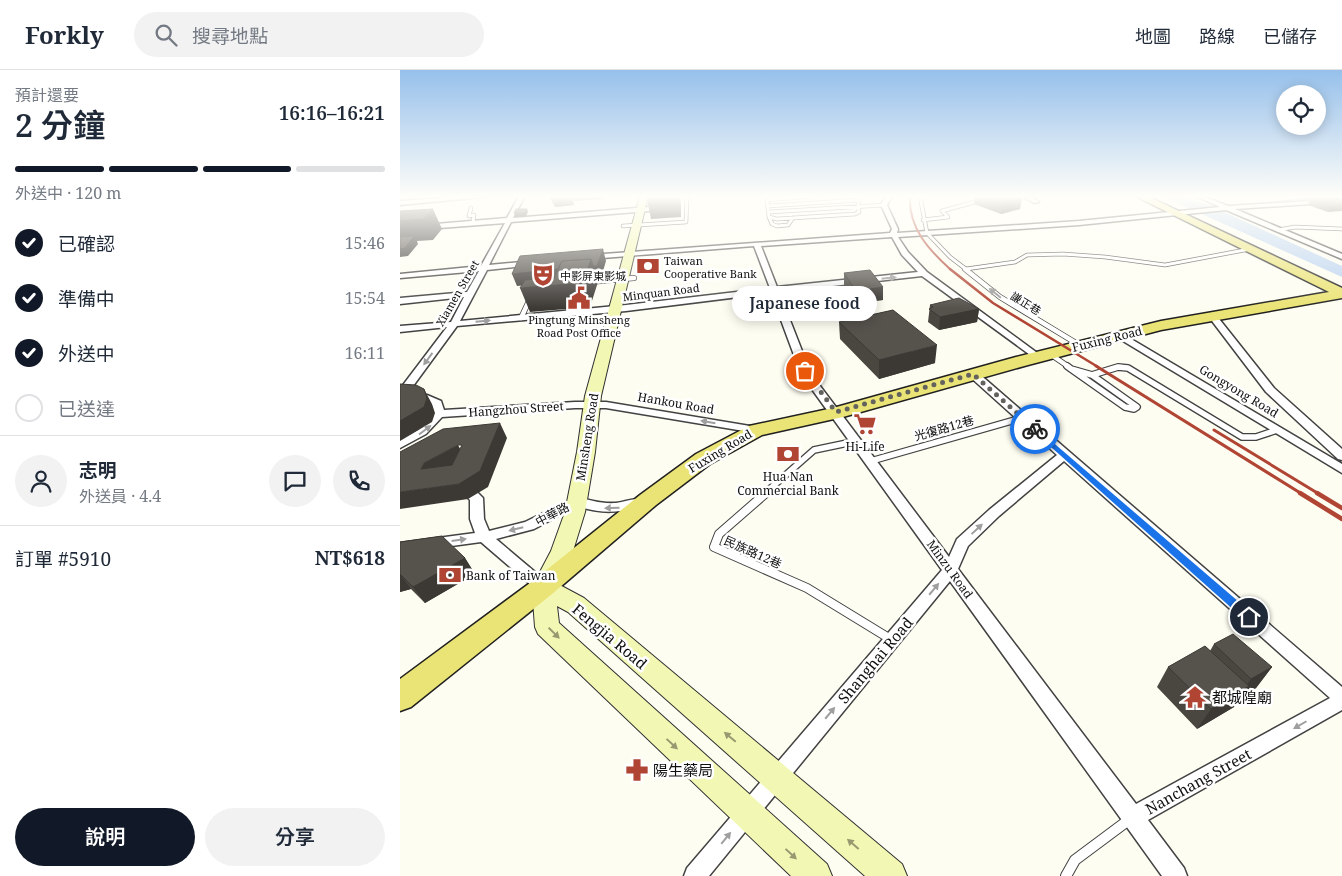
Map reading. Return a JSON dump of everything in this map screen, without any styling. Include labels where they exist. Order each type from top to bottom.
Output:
[{"type":"main road","points":[[1220,234],[1342,294]]},
{"type":"main road","name":"Fuxing Road","points":[[400,697],[542,587],[648,500],[703,459],[756,430],[836,412],[973,374],[1170,324],[1342,294]]},
{"type":"street","name":"Xiamen Street","points":[[401,396],[454,324],[485,268],[501,234]]},
{"type":"street","name":"Minsheng Road","points":[[542,587],[563,549],[572,520],[592,396],[617,309],[629,278],[635,234]]},
{"type":"street","points":[[893,234],[905,254],[924,274],[1044,356]]},
{"type":"street","points":[[578,258],[906,234]]},
{"type":"street","points":[[1287,234],[1342,257]]},
{"type":"street","name":"Minzu Road","points":[[757,244],[806,374],[836,412],[1176,876]]},
{"type":"street","points":[[400,276],[541,262]]},
{"type":"street","name":"Minquan Road","points":[[400,329],[617,309],[924,274]]},
{"type":"street","points":[[400,301],[470,294]]},
{"type":"street","name":"Gongyong Road","points":[[1213,317],[1270,390],[1342,456]]},
{"type":"street","name":"Gongyong Road","points":[[1121,336],[1342,469]]},
{"type":"street","points":[[973,374],[1342,700]]},
{"type":"street","points":[[400,444],[414,438],[431,426],[439,414],[436,403],[423,397],[401,396]]},
{"type":"street","name":"Hangzhou Street","points":[[439,414],[592,404]]},
{"type":"street","name":"Hankou Road","points":[[592,404],[756,430]]},
{"type":"street","name":"Shanghai Road","points":[[695,876],[951,569],[962,544],[994,512],[1064,455]]},
{"type":"street","points":[[471,494],[476,498],[477,519],[484,536],[542,587],[547,627],[815,876]]},
{"type":"street","name":"中華路","points":[[400,548],[484,536],[529,526],[553,515],[576,501],[590,507],[608,509],[623,508],[648,500]]},
{"type":"street","name":"Fengjia Road","points":[[542,587],[576,605],[890,876]]},
{"type":"street","name":"Nanchang Street","points":[[1133,817],[1342,700]]},
{"type":"lane","name":"謙正巷","points":[[928,234],[950,257],[1000,297],[1081,346]]},
{"type":"lane","points":[[966,269],[1015,262],[1027,255],[1063,254],[1105,257],[1156,266],[1250,249]]},
{"type":"lane","points":[[583,282],[629,278]]},
{"type":"lane","points":[[521,318],[528,303],[538,300]]},
{"type":"lane","points":[[1044,356],[1071,369],[1125,407],[1134,409],[1137,407],[1092,375],[1071,369]]},
{"type":"lane","points":[[1092,375],[1118,367],[1128,368],[1242,437],[1256,437],[1277,430]]},
{"type":"lane","name":"光復路12巷","points":[[871,461],[1022,418]]},
{"type":"lane","name":"民族路12巷","points":[[857,441],[814,450],[719,534],[714,547],[807,588],[892,640]]},
{"type":"lane","name":"Nanchang Street","points":[[1066,876],[1075,860],[1133,817]]},
{"type":"building","points":[[414,236],[405,248],[400,249],[400,237]]},
{"type":"building","points":[[603,249],[597,266],[593,266],[591,259],[562,261],[558,269],[512,274],[520,256]]},
{"type":"building","points":[[591,259],[583,283],[520,288],[525,280],[554,278],[562,261]]},
{"type":"building","points":[[870,270],[883,287],[856,291],[844,273]]},
{"type":"building","points":[[959,298],[979,309],[940,317],[929,309],[933,307],[930,305]]},
{"type":"building","points":[[893,310],[937,345],[879,360],[839,322]]},
{"type":"building","points":[[400,384],[416,385],[424,389],[427,398],[424,407],[400,421]]},
{"type":"building","points":[[500,423],[480,471],[459,484],[400,492],[400,452],[443,429]],"holes":[[[458,445],[462,445],[452,465],[421,469],[424,463]]]},
{"type":"building","points":[[442,536],[465,558],[413,587],[400,574],[400,542]]},
{"type":"building","points":[[1233,634],[1272,667],[1251,679],[1214,644]]},
{"type":"building","points":[[1205,646],[1249,686],[1211,709],[1168,667]]},
{"type":"waterway","points":[[1259,234],[1342,272]]},
{"type":"railway","points":[[919,234],[928,246],[950,269]]},
{"type":"railway","points":[[950,269],[993,303],[1098,367]]},
{"type":"railway","points":[[1096,366],[1302,494]]},
{"type":"railway","points":[[1214,430],[1319,494]]},
{"type":"railway","points":[[1300,493],[1342,519]]},
{"type":"railway","points":[[1317,493],[1342,508]]},
{"type":"way so far","points":[[805,371],[836,412],[973,374],[1035,429]]},
{"type":"place","name":"Taiwan Cooperative Bank","points":[[648,266]]},
{"type":"place","name":"中影屏東影城","points":[[543,275]]},
{"type":"place","name":"Pingtung Minsheng Road Post Office","points":[[579,298]]},
{"type":"place","name":"Japanese food","points":[[805,371]]},
{"type":"place","name":"Hi-Life","points":[[865,424]]},
{"type":"place","name":"Hua Nan Commercial Bank","points":[[788,454]]},
{"type":"place","name":"Bank of Taiwan","points":[[450,575]]},
{"type":"place","name":"都城隍廟","points":[[1195,697]]},
{"type":"place","name":"陽生藥局","points":[[637,770]]},
{"type":"route","points":[[1035,429],[1249,617]]}]
